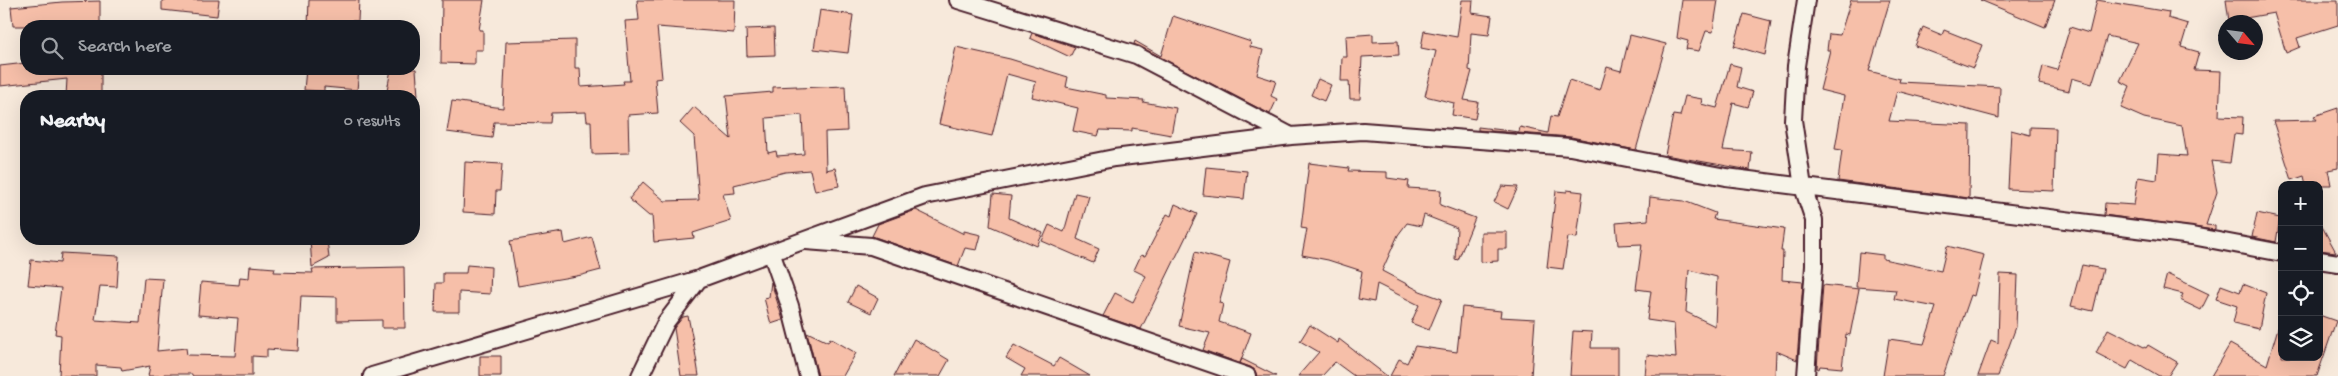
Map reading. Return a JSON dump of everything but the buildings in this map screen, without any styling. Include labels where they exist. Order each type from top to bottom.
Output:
[{"type":"street","points":[[958,0],[1136,55],[1291,136]]},
{"type":"street","points":[[1806,0],[1796,66],[1793,120],[1803,187],[1814,220],[1814,266],[1806,376]]},
{"type":"street","points":[[372,376],[699,279],[925,196],[1114,158],[1291,136],[1363,131],[1570,147],[1726,177],[2192,236],[2278,252]]},
{"type":"street","points":[[801,240],[871,246],[1247,376]]},
{"type":"street","points":[[772,252],[790,306],[808,376]]},
{"type":"street","points":[[2323,261],[2338,263]]},
{"type":"street","points":[[640,376],[666,322],[699,279]]}]
